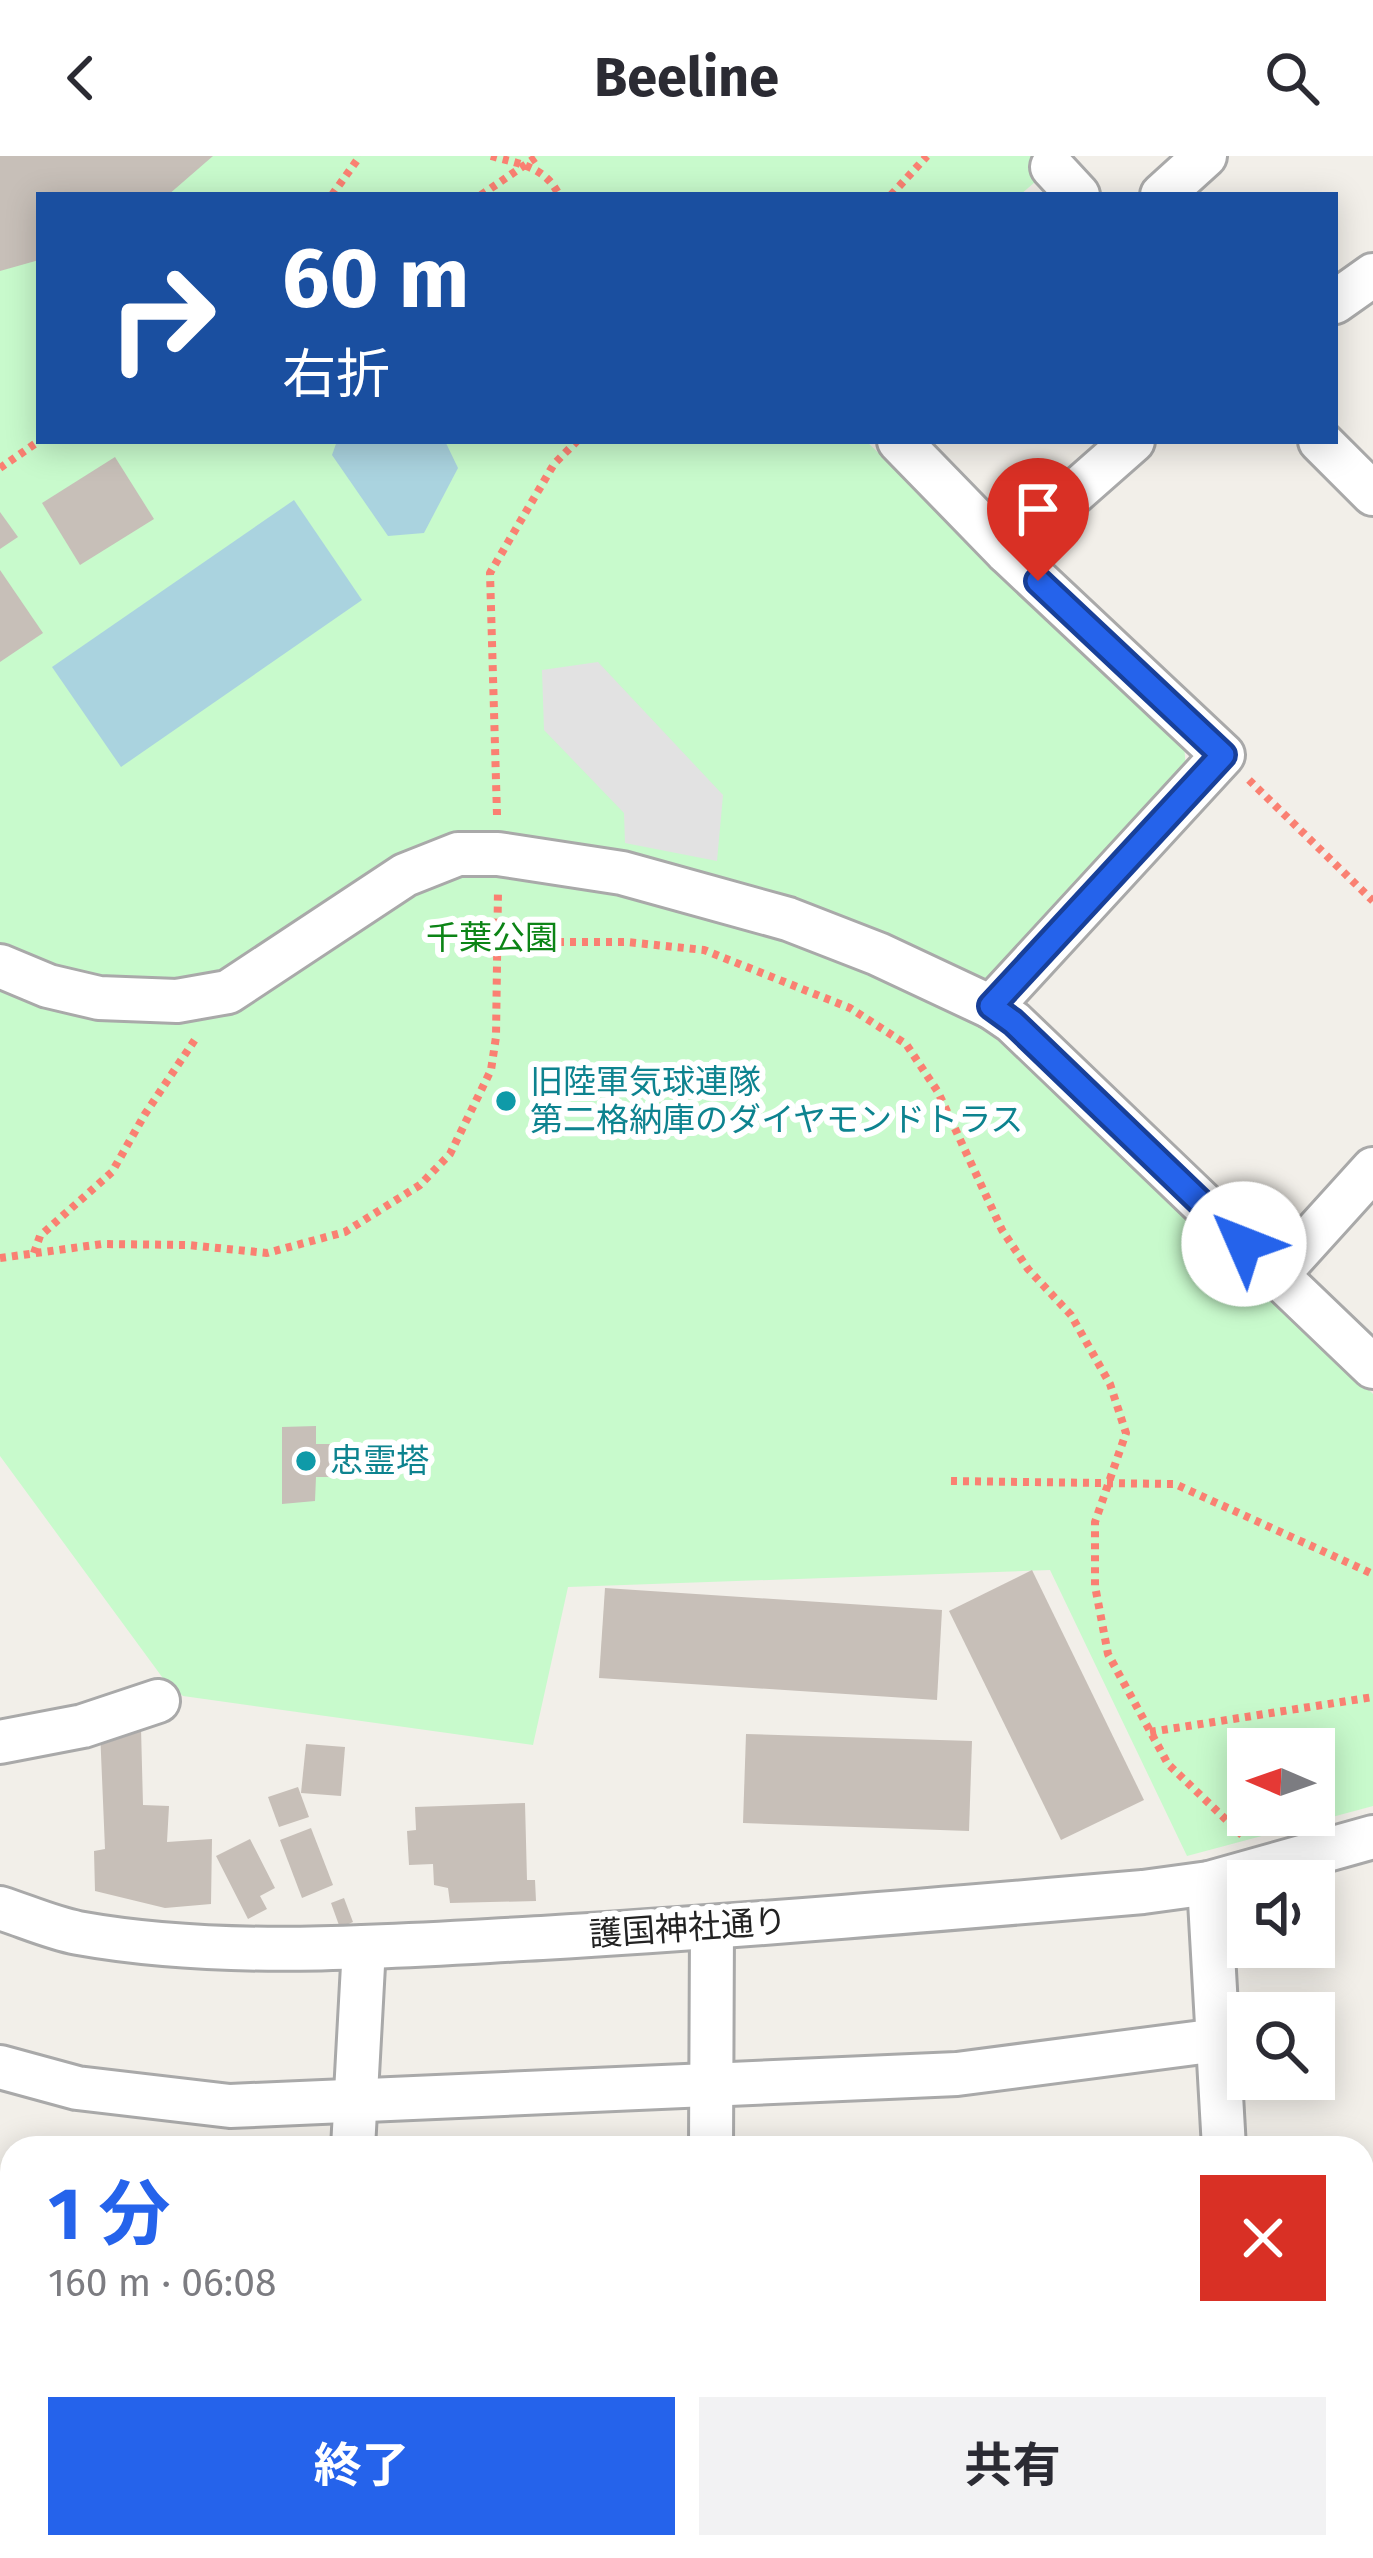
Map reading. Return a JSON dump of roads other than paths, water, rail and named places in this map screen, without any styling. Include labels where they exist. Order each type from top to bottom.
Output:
[{"type":"street","points":[[1165,192],[1205,156]]},
{"type":"street","points":[[1338,300],[1373,275]]},
{"type":"street","points":[[902,444],[1007,552],[1223,755],[991,1006]]},
{"type":"street","points":[[1007,552],[1130,444]]},
{"type":"street","points":[[1323,444],[1373,494]]},
{"type":"street","points":[[0,966],[48,986],[99,998],[177,1001],[229,992],[405,875],[458,854],[499,854],[622,873],[788,919],[878,953],[991,1006],[1013,1022],[1373,1367]]},
{"type":"street","points":[[1277,1275],[1373,1169]]},
{"type":"street","points":[[0,1742],[83,1726],[158,1701]]},
{"type":"street","name":"護国神社通り","points":[[0,1908],[74,1932],[166,1944],[364,1947],[712,1928],[1209,1883],[1373,1838]]},
{"type":"street","points":[[1209,1883],[1222,2136]]},
{"type":"street","points":[[711,2136],[712,1928]]},
{"type":"street","points":[[354,2136],[364,1947]]},
{"type":"street","points":[[0,2067],[77,2088],[230,2106],[957,2074],[1218,2040]]},
{"type":"water","points":[[336,444],[446,444],[458,468],[424,533],[388,536],[332,455]]},
{"type":"water","points":[[294,500],[362,600],[121,767],[52,667]]},
{"type":"place","name":"旧陸軍気球連隊 第二格納庫のダイヤモンドトラス","points":[[506,1101]]},
{"type":"place","name":"忠霊塔","points":[[306,1461]]},
{"type":"park label","name":"千葉公園","points":[[492,938]]}]
